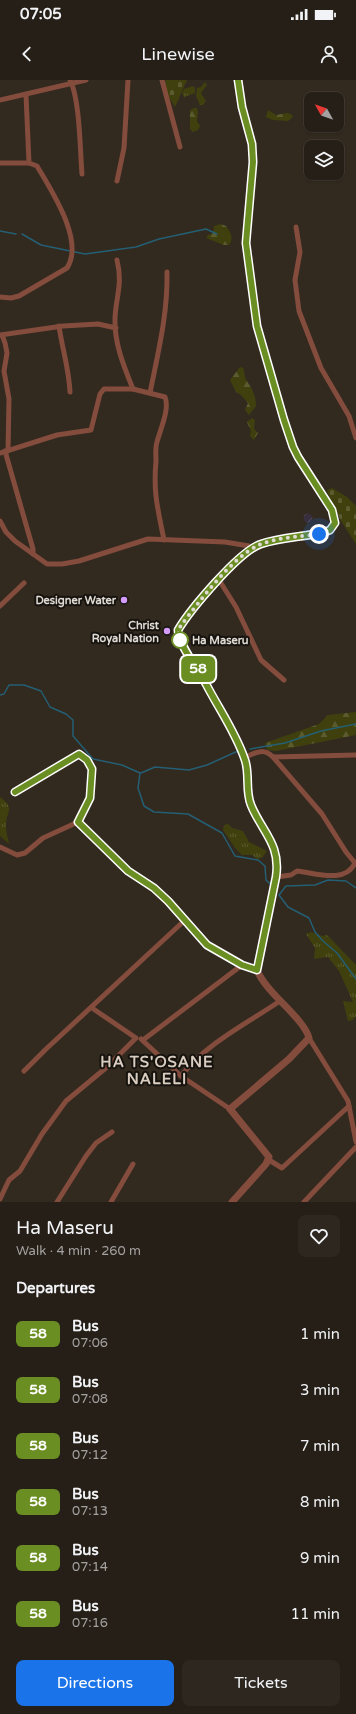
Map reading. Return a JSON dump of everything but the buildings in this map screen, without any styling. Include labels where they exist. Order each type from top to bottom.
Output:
[{"type":"street","points":[[0,100],[26,95],[71,81],[86,80]]},
{"type":"street","points":[[117,181],[124,148],[128,80]]},
{"type":"street","points":[[162,80],[180,147]]},
{"type":"street","points":[[238,80],[242,107],[252,144],[253,162],[246,243],[257,326],[293,447],[332,510],[335,523],[330,530],[325,532],[266,543],[252,549],[236,560],[182,624],[178,634],[244,758],[250,804],[276,852],[278,866],[257,970],[262,980],[307,1032],[309,1038],[344,1092],[348,1101],[356,1142]]},
{"type":"street","points":[[71,81],[77,117],[82,174]]},
{"type":"street","points":[[26,95],[29,162]]},
{"type":"street","points":[[0,162],[29,162],[37,166],[63,215],[72,242],[71,262],[67,268],[19,296],[12,298],[0,297]]},
{"type":"street","points":[[296,227],[300,252],[295,280],[299,311],[321,368],[349,416],[356,438]]},
{"type":"street","points":[[117,260],[121,281],[116,303],[116,328],[121,355],[133,389]]},
{"type":"street","points":[[150,393],[163,328],[167,296],[167,272]]},
{"type":"street","points":[[33,554],[33,549],[4,452],[9,399],[4,371],[7,354],[5,343],[1,335],[59,326],[98,324],[116,328]]},
{"type":"street","points":[[59,326],[64,358],[68,368],[70,392]]},
{"type":"street","points":[[4,452],[57,435],[90,430],[101,391],[133,389],[162,396],[166,400],[162,426],[156,443],[154,473],[156,502],[164,540]]},
{"type":"street","points":[[0,520],[6,532],[47,564],[62,564],[102,554],[137,541],[148,539],[225,542],[249,546],[252,549]]},
{"type":"street","points":[[219,580],[236,607],[261,660],[284,680]]},
{"type":"street","points":[[0,606],[24,583]]},
{"type":"street","points":[[244,758],[261,750],[269,752],[322,814],[346,852],[356,862],[352,869],[344,874],[326,875],[297,871],[291,875],[276,877]]},
{"type":"street","points":[[0,847],[18,855],[25,853],[43,838],[78,822],[90,798],[92,769],[87,760],[79,754],[15,792]]},
{"type":"street","points":[[273,757],[356,755]]},
{"type":"street","points":[[78,822],[128,871],[154,888],[186,920],[207,945],[242,965],[257,970]]},
{"type":"street","points":[[24,1072],[186,920]]},
{"type":"street","points":[[143,1040],[242,965]]},
{"type":"street","points":[[181,1076],[189,1066],[212,1045],[280,1001]]},
{"type":"street","points":[[92,1008],[136,1038],[143,1040],[181,1076],[230,1109],[268,1154],[268,1160],[232,1202]]},
{"type":"street","points":[[0,1199],[9,1180],[20,1171],[42,1134],[62,1106],[107,1067],[136,1038]]},
{"type":"street","points":[[230,1109],[289,1059],[309,1038]]},
{"type":"street","points":[[268,1160],[282,1168],[348,1106]]},
{"type":"street","points":[[57,1202],[96,1143],[112,1132]]},
{"type":"street","points":[[304,1202],[356,1146]]},
{"type":"street","points":[[111,1202],[133,1164]]},
{"type":"shaded area","points":[[306,514],[310,514],[312,518],[310,522],[306,522],[304,520],[304,516]]},
{"type":"green space","points":[[165,80],[187,80],[175,107],[167,94]]},
{"type":"green space","points":[[205,82],[207,85],[201,93],[206,101],[203,105],[200,105],[196,96],[197,88],[201,87]]},
{"type":"green space","points":[[193,86],[195,88],[195,93],[184,97],[182,93],[184,89]]},
{"type":"green space","points":[[197,108],[197,121],[200,126],[198,130],[193,132],[190,129],[190,110]]},
{"type":"green space","points":[[268,110],[276,115],[287,113],[291,114],[293,117],[288,121],[273,120],[266,117]]},
{"type":"green space","points":[[221,224],[226,226],[232,238],[229,245],[224,245],[206,238],[208,235],[213,233],[214,226]]},
{"type":"green space","points":[[240,367],[244,369],[245,378],[252,389],[255,399],[256,406],[249,415],[245,410],[248,403],[236,392],[230,380]]},
{"type":"green space","points":[[252,418],[255,420],[254,429],[258,433],[254,440],[250,436],[251,431],[247,422]]},
{"type":"green space","points":[[332,488],[347,497],[356,506],[356,544],[341,521],[328,494],[327,490]]},
{"type":"green space","points":[[356,712],[356,735],[276,751],[267,750],[265,743],[319,724],[328,715]]},
{"type":"green space","points":[[0,797],[5,801],[9,808],[6,827],[9,844],[0,836]]},
{"type":"green space","points":[[228,824],[232,828],[243,831],[249,842],[267,851],[262,858],[257,859],[252,855],[242,855],[235,848],[223,830],[224,825]]},
{"type":"green space","points":[[311,932],[322,936],[327,935],[356,965],[356,1016],[353,1020],[348,1021],[343,1001],[353,1002],[339,971],[328,957],[314,959],[315,948],[306,934]]},
{"type":"waterway","points":[[22,234],[41,245],[85,254],[136,247],[159,239],[206,229],[217,234]]},
{"type":"waterway","points":[[0,231],[16,234]]},
{"type":"waterway","points":[[0,695],[4,694],[9,685],[24,685],[41,691],[50,707],[66,714],[73,720],[73,736],[93,759],[122,765],[140,773],[138,788],[144,806],[154,812],[188,814],[222,833],[235,856],[258,860],[265,866],[266,880],[270,884]]},
{"type":"waterway","points":[[250,749],[285,743],[321,731],[356,724]]},
{"type":"waterway","points":[[141,773],[155,767],[189,770],[207,765],[238,751]]},
{"type":"waterway","points":[[356,888],[346,881],[328,880],[315,885],[286,886],[279,895],[288,907],[309,918],[315,932],[337,953],[356,979]]},
{"type":"bus line","name":"58","points":[[15,792],[79,754],[87,760],[92,769],[90,798],[78,822],[128,871],[154,888],[168,901],[207,945],[242,965],[257,970],[261,943],[269,913],[278,866],[276,852],[250,804],[246,762],[240,748],[199,670],[180,640],[178,630],[192,611],[236,560],[252,549],[266,543],[325,532],[334,527],[335,523],[332,510],[293,447],[257,326],[246,243],[253,162],[252,144],[242,107],[238,80]]},
{"type":"place","name":"Designer Water","points":[[124,600]]},
{"type":"place","name":"Christ Royal Nation","points":[[167,631]]},
{"type":"place","name":"Ha Maseru","points":[[180,640]]},
{"type":"district","name":"HA TS'OSANE NALELI","points":[[157,1070]]},
{"type":"route","points":[[180,640],[178,630],[182,624],[236,560],[259,545],[284,539],[319,534]]}]
